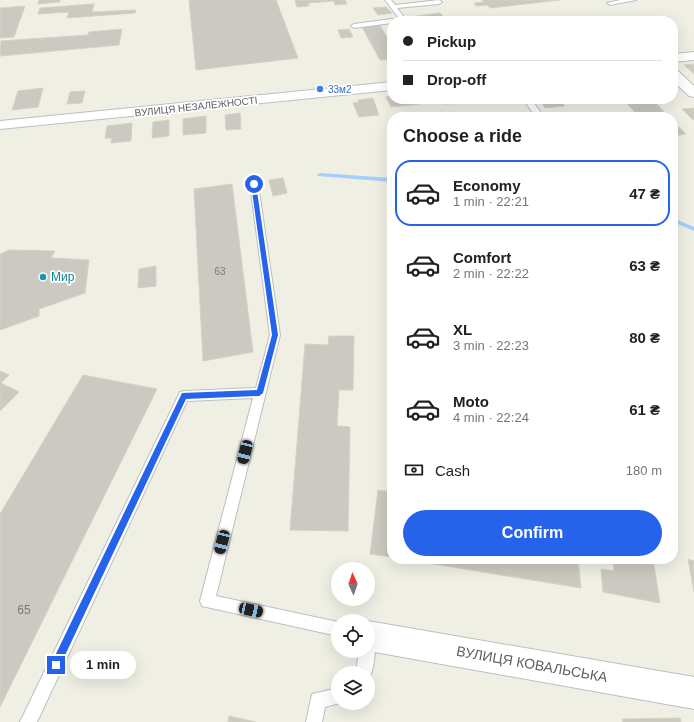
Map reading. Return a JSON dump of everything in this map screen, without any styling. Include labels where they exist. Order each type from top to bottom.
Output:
[{"type":"street","points":[[678,58],[694,56]]},
{"type":"street","points":[[678,79],[694,93]]},
{"type":"street","name":"ВУЛИЦЯ НЕЗАЛЕЖНОСТІ","points":[[0,125],[387,86]]},
{"type":"street","name":"ВУЛИЦЯ КОВАЛЬСЬКА","points":[[375,643],[694,693]]},
{"type":"lane","points":[[388,0],[400,16]]},
{"type":"lane","points":[[610,3],[633,0]]},
{"type":"lane","points":[[393,7],[439,2]]},
{"type":"lane","points":[[354,26],[387,22]]},
{"type":"lane","points":[[254,184],[275,335],[259,393],[208,601],[331,627]]},
{"type":"lane","points":[[28,722],[184,396],[259,393]]},
{"type":"lane","points":[[314,722],[318,700],[331,697]]},
{"type":"building","points":[[39,0],[60,0],[60,2],[38,4]]},
{"type":"building","points":[[189,0],[276,0],[298,58],[196,70]]},
{"type":"building","points":[[295,0],[345,0],[347,4],[335,5],[334,1],[308,3],[309,6],[297,7]]},
{"type":"building","points":[[482,0],[560,0],[490,8],[487,5],[476,6],[474,3],[484,2]]},
{"type":"building","points":[[94,4],[92,12],[136,10],[135,13],[67,18],[69,12],[38,14],[40,8]]},
{"type":"building","points":[[25,6],[14,37],[0,38],[0,8]]},
{"type":"building","points":[[386,7],[392,13],[378,15],[373,8]]},
{"type":"building","points":[[440,13],[443,16],[417,16]]},
{"type":"building","points":[[380,25],[387,38],[387,59],[380,60],[362,27]]},
{"type":"building","points":[[122,29],[119,45],[0,56],[1,41],[88,35],[89,32]]},
{"type":"building","points":[[349,29],[353,37],[341,38],[338,30]]},
{"type":"building","points":[[694,64],[694,74],[684,65]]},
{"type":"building","points":[[43,88],[38,107],[12,110],[18,91]]},
{"type":"building","points":[[85,91],[82,103],[67,104],[70,92]]},
{"type":"building","points":[[373,98],[379,115],[359,117],[353,103],[359,102],[358,100]]},
{"type":"building","points":[[390,104],[419,104],[391,107]]},
{"type":"building","points":[[542,104],[563,104],[565,106],[545,108]]},
{"type":"building","points":[[627,104],[657,104],[664,112],[635,112]]},
{"type":"building","points":[[694,108],[693,120],[682,109]]},
{"type":"building","points":[[240,113],[241,129],[226,130],[225,115]]},
{"type":"building","points":[[206,116],[206,133],[183,135],[183,119]]},
{"type":"building","points":[[169,120],[169,136],[152,138],[153,122]]},
{"type":"building","points":[[132,123],[131,141],[111,143],[112,138],[105,138],[107,126]]},
{"type":"building","points":[[678,126],[686,134],[678,135]]},
{"type":"building","points":[[283,178],[287,193],[273,196],[269,180]]},
{"type":"building","points":[[232,184],[253,352],[203,361],[194,189]]},
{"type":"building","name":"Мир","points":[[9,250],[55,251],[51,258],[89,260],[85,293],[39,309],[39,316],[0,330],[0,254]]},
{"type":"building","points":[[156,266],[156,286],[138,288],[139,269]]},
{"type":"building","points":[[329,336],[354,336],[353,390],[339,390],[337,426],[350,427],[348,531],[290,530],[305,344],[328,345]]},
{"type":"building","points":[[0,371],[9,375],[1,383],[19,392],[0,411]]},
{"type":"building","points":[[83,375],[157,389],[0,707],[0,514]]},
{"type":"building","points":[[378,490],[387,491],[387,556],[370,554]]},
{"type":"building","points":[[688,559],[694,561],[694,592]]},
{"type":"building","points":[[434,564],[579,564],[581,588]]},
{"type":"building","points":[[613,564],[654,564],[660,603],[603,592],[601,569],[614,571]]},
{"type":"building","points":[[229,716],[256,722],[228,722]]},
{"type":"building","points":[[680,718],[681,722],[623,722],[622,719]]},
{"type":"waterway","points":[[320,175],[387,180]]},
{"type":"waterway","points":[[678,222],[694,229]]},
{"type":"place","name":"33м2","points":[[320,89]]},
{"type":"place","name":"Мир","points":[[43,277]]},
{"type":"route","points":[[56,665],[184,396],[259,393],[275,335],[254,184]]}]
